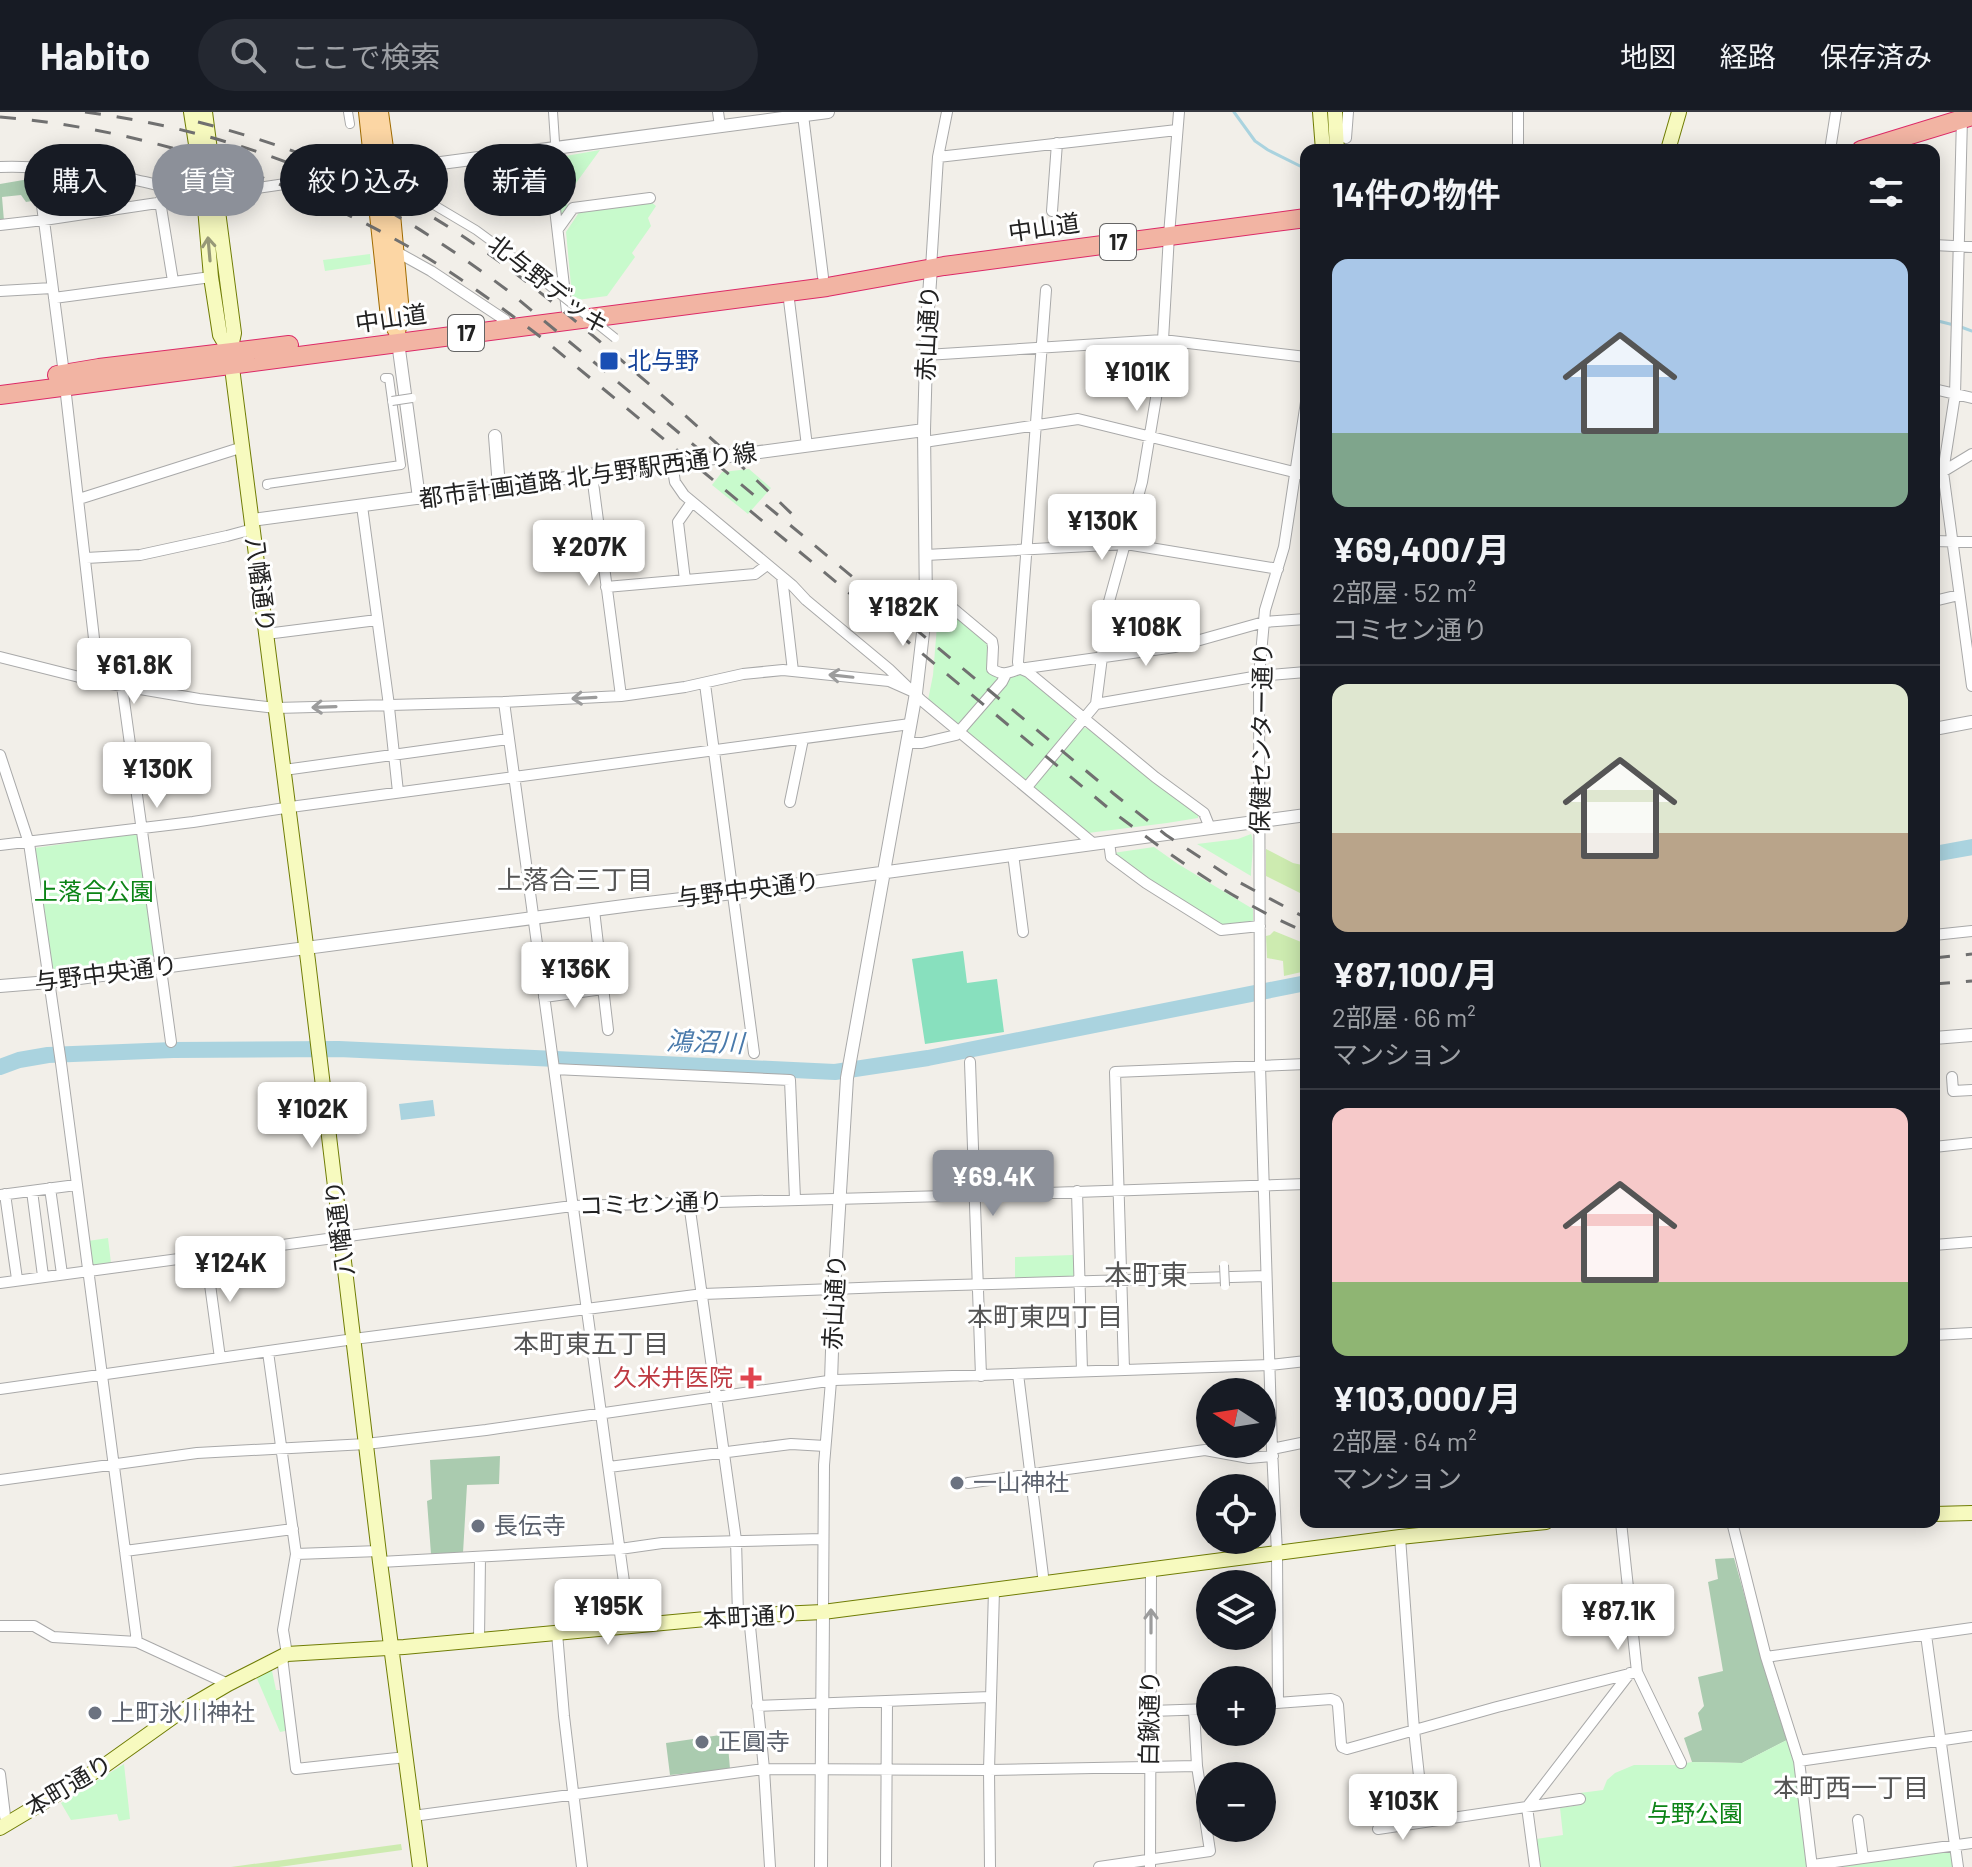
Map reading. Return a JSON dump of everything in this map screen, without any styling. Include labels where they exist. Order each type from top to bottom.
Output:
[{"type":"highway","points":[[1879,144],[1965,116]]},
{"type":"highway","name":"中山道","points":[[398,337],[505,320],[788,292],[931,268],[1300,219]]},
{"type":"highway","name":"中山道","points":[[0,383],[64,380],[567,315],[823,277],[907,267],[931,268]]},
{"type":"highway","name":"中山道","points":[[0,395],[64,380]]},
{"type":"main road","points":[[191,112],[198,144]]},
{"type":"main road","points":[[205,112],[207,144]]},
{"type":"main road","points":[[367,112],[375,144]]},
{"type":"main road","points":[[380,112],[381,144]]},
{"type":"main road","points":[[1320,112],[1323,144]]},
{"type":"main road","points":[[1335,112],[1342,144]]},
{"type":"main road","points":[[1670,144],[1679,112]]},
{"type":"main road","points":[[210,216],[211,277],[220,335],[231,358]]},
{"type":"main road","points":[[214,216],[234,333],[231,358]]},
{"type":"main road","points":[[383,216],[389,317],[398,337]]},
{"type":"main road","points":[[389,216],[401,313],[398,337]]},
{"type":"main road","name":"八幡通り","points":[[231,358],[420,1867]]},
{"type":"main road","points":[[1940,1514],[1972,1513]]},
{"type":"main road","name":"本町通り","points":[[3,1826],[104,1766],[177,1714],[284,1656],[743,1616],[823,1612],[1488,1528]]},
{"type":"street","points":[[348,112],[350,124]]},
{"type":"street","points":[[552,144],[553,112]]},
{"type":"street","points":[[718,112],[720,126]]},
{"type":"street","points":[[569,144],[828,112]]},
{"type":"street","name":"赤山通り","points":[[821,1867],[825,1446],[847,1078],[916,693],[926,607],[926,355],[938,157],[947,112]]},
{"type":"street","points":[[1027,787],[1096,704],[1105,616],[1142,482],[1150,438],[1163,340],[1179,112]]},
{"type":"street","points":[[1342,144],[1348,112]]},
{"type":"street","points":[[1518,112],[1518,144]]},
{"type":"street","points":[[1831,144],[1836,112]]},
{"type":"street","points":[[803,115],[823,277]]},
{"type":"street","points":[[1940,466],[1955,395],[1965,116]]},
{"type":"street","points":[[938,157],[1177,130]]},
{"type":"street","points":[[1052,211],[1057,143]]},
{"type":"street","points":[[0,167],[24,167]]},
{"type":"street","points":[[558,229],[573,208],[650,198]]},
{"type":"street","points":[[0,225],[152,202]]},
{"type":"street","name":"北与野デッキ","points":[[448,213],[521,263],[615,338]]},
{"type":"street","points":[[43,216],[99,682]]},
{"type":"street","points":[[162,216],[173,281]]},
{"type":"street","points":[[557,216],[567,315]]},
{"type":"street","points":[[1940,245],[1972,247]]},
{"type":"street","points":[[395,251],[505,320]]},
{"type":"street","points":[[0,291],[53,293],[211,277]]},
{"type":"street","points":[[1019,669],[1046,290]]},
{"type":"street","points":[[788,292],[807,446]]},
{"type":"street","points":[[398,337],[419,498]]},
{"type":"street","points":[[926,355],[1163,340],[1300,356]]},
{"type":"street","points":[[267,485],[401,465],[389,378],[385,378]]},
{"type":"street","points":[[1940,391],[1972,398]]},
{"type":"street","points":[[392,401],[412,398]]},
{"type":"street","points":[[924,436],[1078,419],[1300,474]]},
{"type":"street","points":[[495,436],[499,487]]},
{"type":"street","name":"都市計画道路 北与野駅西通り線","points":[[252,524],[362,506],[807,446],[924,436]]},
{"type":"street","points":[[79,499],[243,447]]},
{"type":"street","points":[[1940,474],[1972,454]]},
{"type":"street","points":[[672,464],[677,487],[692,502],[921,700],[1094,844]]},
{"type":"street","points":[[592,475],[621,696]]},
{"type":"street","name":"保健センター通り","points":[[1260,1066],[1259,676],[1265,610],[1300,478]]},
{"type":"street","points":[[1940,485],[1972,686]]},
{"type":"street","points":[[685,580],[678,522],[692,502]]},
{"type":"street","points":[[362,506],[398,792]]},
{"type":"street","points":[[86,558],[140,555],[227,536],[252,524]]},
{"type":"street","points":[[1940,541],[1972,542]]},
{"type":"street","points":[[926,555],[1126,544],[1278,569]]},
{"type":"street","points":[[606,587],[755,574],[767,565]]},
{"type":"street","points":[[782,577],[793,671]]},
{"type":"street","points":[[926,592],[937,595],[992,641],[992,669],[1006,674],[1019,669],[1175,647],[1264,622],[1300,619]]},
{"type":"street","points":[[1940,600],[1959,595]]},
{"type":"street","points":[[266,634],[377,620]]},
{"type":"street","points":[[0,657],[99,682],[276,708],[621,696],[705,684],[743,674],[793,671],[889,681],[916,693]]},
{"type":"street","points":[[1019,669],[1028,672],[1155,777],[1204,813],[1210,828]]},
{"type":"street","points":[[1096,704],[1259,676],[1300,673]]},
{"type":"street","points":[[907,743],[922,743],[956,735],[1006,674]]},
{"type":"street","points":[[705,684],[754,1053]]},
{"type":"street","points":[[122,686],[171,1042]]},
{"type":"street","points":[[504,702],[630,1626]]},
{"type":"street","points":[[1940,728],[1972,722]]},
{"type":"street","points":[[0,845],[142,829],[910,724]]},
{"type":"street","points":[[284,770],[508,739]]},
{"type":"street","points":[[790,802],[803,739]]},
{"type":"street","points":[[0,755],[29,843],[59,1044],[137,1642]]},
{"type":"street","name":"与野中央通り","points":[[0,986],[733,893],[1300,816]]},
{"type":"street","points":[[1109,842],[1111,857],[1221,930],[1260,926]]},
{"type":"street","points":[[1013,854],[1023,932]]},
{"type":"street","points":[[594,910],[608,1030]]},
{"type":"street","points":[[1940,934],[1972,931]]},
{"type":"street","points":[[544,997],[603,989]]},
{"type":"street","points":[[1940,1038],[1972,1035]]},
{"type":"street","points":[[970,1062],[981,1376]]},
{"type":"street","points":[[1124,1369],[1115,1072],[1300,1064]]},
{"type":"street","points":[[1260,1066],[1270,1378]]},
{"type":"street","points":[[554,1068],[790,1080],[795,1199]]},
{"type":"street","points":[[1952,1077],[1953,1091],[1972,1090]]},
{"type":"street","points":[[1940,1146],[1972,1143]]},
{"type":"street","name":"コミセン通り","points":[[0,1282],[572,1206],[1300,1184]]},
{"type":"street","points":[[17,1279],[2,1195],[76,1185]]},
{"type":"street","points":[[50,1188],[62,1274]]},
{"type":"street","points":[[32,1191],[43,1276]]},
{"type":"street","points":[[1077,1191],[1082,1371]]},
{"type":"street","points":[[689,1203],[757,1706],[770,1867]]},
{"type":"street","points":[[1940,1245],[1972,1242]]},
{"type":"street","points":[[206,1255],[220,1358]]},
{"type":"street","points":[[1224,1265],[1225,1286]]},
{"type":"street","points":[[0,1389],[703,1294],[1266,1276]]},
{"type":"street","points":[[1940,1335],[1972,1333]]},
{"type":"street","points":[[268,1352],[296,1554],[283,1630],[296,1769],[406,1757]]},
{"type":"street","points":[[0,1480],[197,1453],[366,1444],[831,1381],[1300,1362]]},
{"type":"street","points":[[1018,1374],[1044,1584]]},
{"type":"street","points":[[609,1467],[791,1444],[825,1446]]},
{"type":"street","points":[[1276,1452],[1300,1444]]},
{"type":"street","points":[[968,1483],[1196,1451]]},
{"type":"street","points":[[1272,1458],[1277,1553],[1278,1703],[1336,1701],[1344,1749],[1634,1672]]},
{"type":"street","points":[[1622,1528],[1634,1672],[1681,1763]]},
{"type":"street","points":[[1734,1528],[1766,1657],[1799,1761],[1812,1866],[1972,1843]]},
{"type":"street","points":[[125,1551],[293,1529]]},
{"type":"street","points":[[1400,1537],[1424,1822]]},
{"type":"street","points":[[296,1554],[480,1557],[620,1549],[662,1543],[822,1539]]},
{"type":"street","points":[[479,1640],[480,1557]]},
{"type":"street","name":"白鍬通り","points":[[1150,1864],[1151,1569]]},
{"type":"street","points":[[990,1867],[990,1697],[994,1590]]},
{"type":"street","points":[[0,1626],[34,1626],[53,1637],[137,1642],[228,1684]]},
{"type":"street","points":[[1766,1657],[1972,1628]]},
{"type":"street","points":[[557,1633],[582,1867]]},
{"type":"street","points":[[1926,1635],[1958,1867]]},
{"type":"street","points":[[1535,1867],[1527,1807],[1634,1672]]},
{"type":"street","points":[[757,1706],[990,1697]]},
{"type":"street","points":[[886,1867],[887,1701]]},
{"type":"street","points":[[1151,1711],[1194,1710],[1197,1762]]},
{"type":"street","points":[[1799,1761],[1972,1736]]},
{"type":"street","points":[[413,1816],[764,1769],[989,1770],[1196,1766]]},
{"type":"street","points":[[0,1774],[3,1826]]},
{"type":"street","points":[[1378,1829],[1580,1799]]},
{"type":"street","points":[[1858,1820],[1863,1858]]},
{"type":"street","points":[[1099,1867],[1150,1864],[1210,1851],[1209,1842]]},
{"type":"green space","points":[[600,150],[576,183],[576,154]]},
{"type":"green space","points":[[24,180],[24,199],[21,195],[2,197],[4,221],[0,221],[0,184]]},
{"type":"green space","points":[[649,200],[656,206],[648,218],[651,226],[632,253],[635,257],[607,296],[577,300],[572,296],[566,232],[580,211]]},
{"type":"green space","points":[[370,254],[371,264],[325,271],[323,260]]},
{"type":"green space","points":[[749,469],[771,488],[748,514],[712,485],[722,472]]},
{"type":"green space","points":[[939,601],[985,640],[990,648],[989,672],[1011,676],[1022,674],[1073,716],[1079,725],[1089,729],[1198,818],[1088,833],[928,700]]},
{"type":"green space","name":"上落合公園","points":[[138,833],[154,956],[53,971],[35,848]]},
{"type":"green space","points":[[1251,834],[1251,876],[1197,844],[1238,839]]},
{"type":"green space","points":[[1154,847],[1253,909],[1253,924],[1222,928],[1181,904],[1113,853]]},
{"type":"green space","points":[[1266,849],[1300,865],[1300,893],[1266,876]]},
{"type":"green space","points":[[1274,931],[1300,942],[1300,972],[1284,976],[1283,961],[1267,958],[1266,936]]},
{"type":"green space","points":[[963,951],[967,983],[997,979],[1004,1032],[925,1044],[912,959]]},
{"type":"green space","points":[[108,1238],[111,1263],[91,1265],[88,1241]]},
{"type":"green space","points":[[1015,1257],[1076,1257],[1077,1277],[1015,1281]]},
{"type":"green space","points":[[500,1456],[499,1484],[467,1485],[463,1553],[431,1554],[427,1501],[432,1499],[430,1460]]},
{"type":"green space","points":[[1734,1558],[1787,1740],[1742,1763],[1692,1762],[1684,1738],[1702,1730],[1698,1713],[1704,1706],[1698,1677],[1723,1671],[1708,1582],[1718,1579],[1715,1559]]},
{"type":"green space","points":[[271,1666],[276,1690],[284,1690],[290,1730],[280,1732],[255,1674]]},
{"type":"green space","points":[[727,1734],[730,1769],[670,1775],[666,1743]]},
{"type":"green space","name":"与野公園","points":[[1787,1740],[1794,1759],[1807,1867],[1540,1867],[1536,1839],[1563,1835],[1560,1808],[1581,1805],[1580,1793],[1603,1790],[1607,1780],[1615,1773],[1634,1765],[1742,1763]]},
{"type":"green space","points":[[124,1764],[130,1819],[119,1821],[117,1814],[71,1820],[61,1803]]},
{"type":"green space","points":[[401,1844],[402,1850],[279,1867],[231,1867]]},
{"type":"green space","points":[[1948,1850],[1953,1867],[1826,1867]]},
{"type":"water","points":[[433,1100],[435,1116],[401,1120],[399,1104]]},
{"type":"waterway","points":[[1234,112],[1255,141],[1300,166]]},
{"type":"waterway","points":[[1940,322],[1954,325]]},
{"type":"waterway","points":[[1961,327],[1972,331]]},
{"type":"waterway","name":"鴻沼川","points":[[1940,853],[1972,847]]},
{"type":"waterway","name":"鴻沼川","points":[[0,1067],[48,1055],[173,1050],[339,1049],[835,1072],[928,1058],[1300,984]]},
{"type":"railway","points":[[85,112],[201,135],[314,173],[401,218],[463,258],[507,290],[1166,835],[1233,879],[1300,915]]},
{"type":"railway","points":[[0,117],[109,133],[216,161],[318,201],[416,251],[542,338],[1113,812],[1182,863],[1230,893],[1300,929]]},
{"type":"railway","points":[[198,122],[268,142],[336,168],[380,188],[448,227],[513,272],[575,321],[697,426],[797,519]]},
{"type":"railway","points":[[1940,957],[1972,954]]},
{"type":"railway","points":[[1940,984],[1972,981]]},
{"type":"place","name":"北与野","points":[[609,361]]},
{"type":"place","name":"久米井医院","points":[[751,1378]]},
{"type":"place","name":"一山神社","points":[[957,1483]]},
{"type":"place","name":"長伝寺","points":[[478,1526]]},
{"type":"place","name":"上町氷川神社","points":[[95,1713]]},
{"type":"place","name":"正圓寺","points":[[702,1742]]},
{"type":"district","name":"上落合三丁目","points":[[575,880]]},
{"type":"district","name":"本町東","points":[[1146,1275]]},
{"type":"district","name":"本町東四丁目","points":[[1045,1317]]},
{"type":"district","name":"本町東五丁目","points":[[591,1344]]},
{"type":"district","name":"本町西一丁目","points":[[1851,1788]]}]
